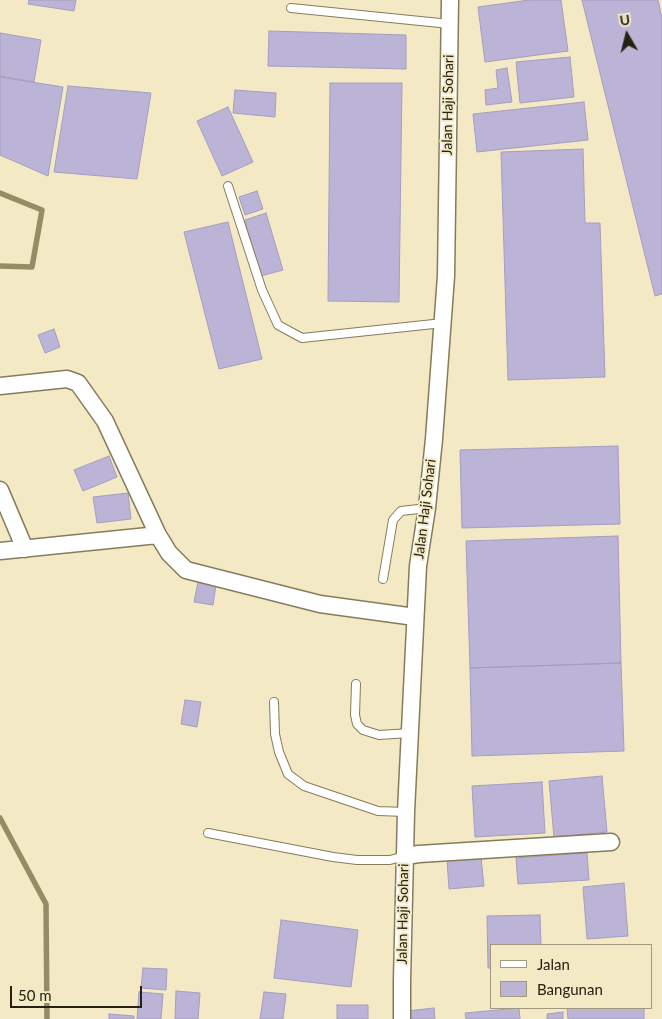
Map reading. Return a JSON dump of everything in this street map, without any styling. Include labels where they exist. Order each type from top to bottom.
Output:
[{"type":"street","name":"Jalan Haji Sohari","points":[[402,1019],[406,812],[418,566],[434,439],[446,276],[450,0]]},
{"type":"street","points":[[0,386],[67,379],[78,383],[105,421],[158,535],[169,553],[186,570],[320,604],[415,617]]},
{"type":"street","points":[[0,490],[24,549]]},
{"type":"street","points":[[0,552],[158,535]]},
{"type":"street","points":[[405,856],[612,842]]},
{"type":"lane","points":[[292,8],[450,24]]},
{"type":"lane","points":[[228,186],[262,290],[278,325],[302,338],[443,323]]},
{"type":"lane","points":[[383,579],[393,520],[401,511],[426,508]]},
{"type":"lane","points":[[356,684],[354,715],[357,724],[363,730],[379,734],[410,733]]},
{"type":"lane","points":[[274,702],[274,734],[288,774],[304,786],[378,812],[406,812]]},
{"type":"lane","points":[[208,833],[357,860],[390,860],[405,856]]},
{"type":"building","points":[[29,0],[76,0],[74,11],[28,4]]},
{"type":"building","points":[[529,0],[561,0],[568,51],[485,62],[478,7]]},
{"type":"building","points":[[582,0],[658,0],[662,18],[662,294],[655,296]]},
{"type":"building","points":[[269,31],[406,35],[406,69],[268,66]]},
{"type":"building","points":[[0,33],[41,40],[34,82],[0,76]]},
{"type":"building","points":[[570,57],[574,97],[520,103],[516,62]]},
{"type":"building","points":[[507,68],[512,102],[486,105],[485,90],[498,88],[496,70]]},
{"type":"building","points":[[0,77],[63,87],[48,176],[0,155]]},
{"type":"building","points":[[330,83],[402,83],[399,302],[328,301]]},
{"type":"building","points":[[68,86],[151,93],[137,179],[54,172]]},
{"type":"building","points":[[235,90],[276,93],[275,117],[233,113]]},
{"type":"building","points":[[584,102],[588,140],[477,152],[473,114]]},
{"type":"building","points":[[228,107],[253,162],[222,176],[197,121]]},
{"type":"building","points":[[583,149],[585,223],[600,223],[605,377],[508,380],[501,152]]},
{"type":"building","points":[[257,191],[263,209],[245,215],[239,197]]},
{"type":"building","points":[[266,213],[283,270],[261,276],[245,220]]},
{"type":"building","points":[[228,222],[262,359],[219,369],[184,232]]},
{"type":"building","points":[[54,329],[60,347],[45,353],[38,335]]},
{"type":"building","points":[[618,446],[620,524],[462,528],[460,450]]},
{"type":"building","points":[[109,456],[117,477],[83,491],[74,470]]},
{"type":"building","points":[[128,493],[131,519],[97,523],[93,497]]},
{"type":"building","points":[[618,536],[621,663],[470,668],[466,541]]},
{"type":"building","points":[[198,582],[216,585],[213,605],[194,602]]},
{"type":"building","points":[[621,663],[624,751],[472,756],[470,668]]},
{"type":"building","points":[[185,700],[201,702],[197,727],[181,724]]},
{"type":"building","points":[[602,776],[607,832],[554,837],[549,781]]},
{"type":"building","points":[[542,782],[545,833],[475,837],[472,786]]},
{"type":"building","points":[[587,853],[589,880],[518,884],[516,858]]},
{"type":"building","points":[[481,857],[484,886],[449,889],[447,860]]},
{"type":"building","points":[[624,883],[628,936],[587,939],[583,887]]},
{"type":"building","points":[[540,915],[541,944],[490,944],[490,968],[488,968],[487,916]]},
{"type":"building","points":[[281,920],[358,930],[351,987],[274,978]]},
{"type":"building","points":[[143,968],[167,969],[166,990],[141,988]]},
{"type":"building","points":[[176,991],[200,993],[198,1019],[175,1019]]},
{"type":"building","points":[[139,992],[163,994],[161,1019],[137,1019]]},
{"type":"building","points":[[264,992],[286,994],[283,1019],[260,1019]]},
{"type":"building","points":[[337,1005],[368,1005],[368,1019],[337,1019]]},
{"type":"building","points":[[434,1008],[435,1019],[408,1019],[407,1011]]},
{"type":"building","points":[[519,1009],[520,1019],[466,1019],[465,1013]]},
{"type":"building","points":[[567,1009],[644,1009],[644,1019],[568,1019]]},
{"type":"building","points":[[563,1012],[563,1019],[547,1019],[547,1014]]},
{"type":"building","points":[[109,1014],[134,1016],[134,1019],[109,1019]]},
{"type":"waterway","points":[[0,193],[42,210],[32,267],[0,266]]},
{"type":"waterway","points":[[0,818],[46,904],[47,1019]]}]
